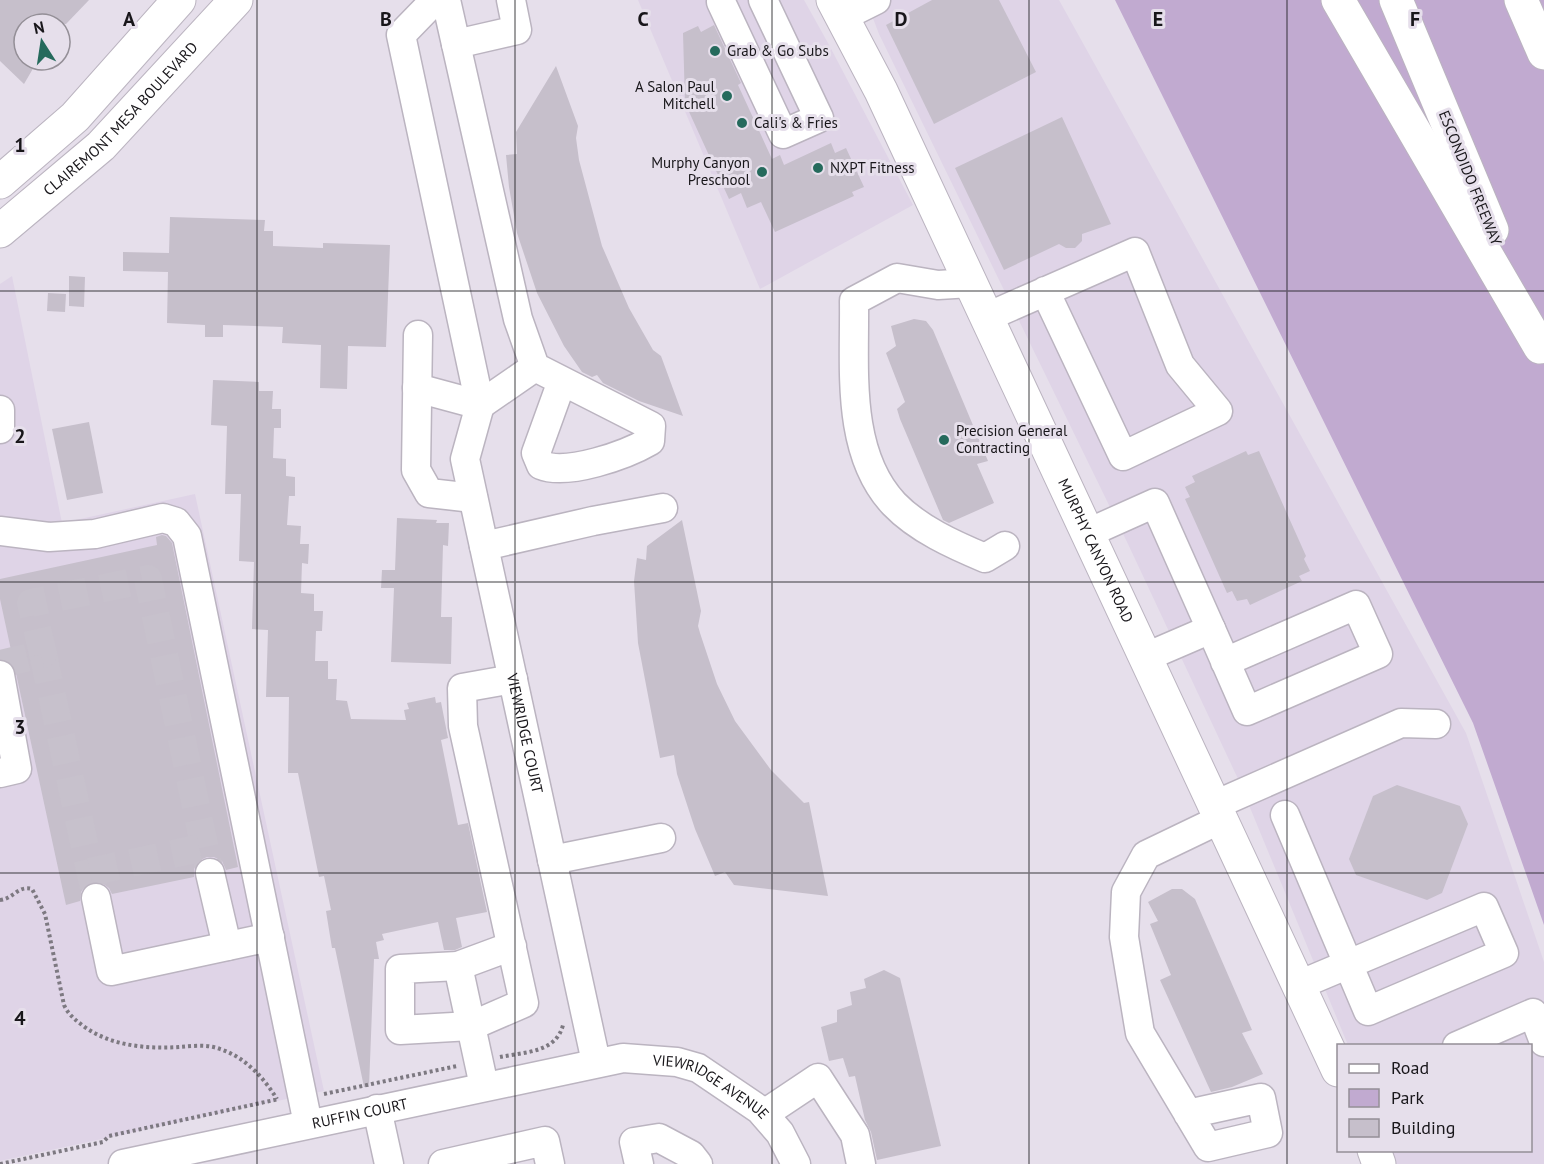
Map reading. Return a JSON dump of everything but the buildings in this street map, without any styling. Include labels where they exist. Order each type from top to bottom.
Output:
[{"type":"main road","points":[[0,182],[75,117],[179,0]]},
{"type":"main road","name":"CLAIREMONT MESA BOULEVARD","points":[[0,231],[101,146],[236,0]]},
{"type":"main road","points":[[1338,0],[1542,352]]},
{"type":"main road","name":"ESCONDIDO FREEWAY","points":[[1396,0],[1542,352]]},
{"type":"main road","points":[[1521,0],[1544,53]]},
{"type":"main road","name":"MURPHY CANYON ROAD","points":[[838,8],[881,91],[1337,1068]]},
{"type":"street","points":[[435,0],[401,35],[480,405]]},
{"type":"street","points":[[446,0],[518,319],[535,367],[562,381]]},
{"type":"street","points":[[456,44],[517,30],[511,0]]},
{"type":"street","points":[[719,1],[783,134],[819,118],[763,0]]},
{"type":"street","points":[[838,8],[876,0]]},
{"type":"street","points":[[987,317],[1045,291],[1135,252],[1180,365],[1218,411],[1123,456],[1045,291]]},
{"type":"street","points":[[971,283],[939,285],[897,278],[854,301],[856,411],[863,450],[874,478],[894,504],[918,524],[956,546],[985,558],[1005,546]]},
{"type":"street","points":[[418,335],[416,470],[429,493],[473,498]]},
{"type":"street","points":[[417,388],[480,405],[535,367]]},
{"type":"street","name":"VIEWRIDGE COURT","points":[[480,405],[465,459],[596,1062]]},
{"type":"street","points":[[0,410],[0,429]]},
{"type":"street","points":[[1088,533],[1155,503],[1225,662],[1247,711],[1378,654],[1356,605],[1225,662]]},
{"type":"street","points":[[484,546],[593,521],[663,508]]},
{"type":"street","points":[[0,531],[49,537],[95,534],[164,518],[176,522],[188,536],[270,937],[290,1097],[308,1124]]},
{"type":"street","points":[[1146,657],[1211,629]]},
{"type":"street","points":[[0,675],[6,737],[17,769],[0,773]]},
{"type":"street","points":[[512,946],[458,966],[400,969],[400,1030],[471,1026],[524,1003],[512,946],[463,726],[462,688],[513,679]]},
{"type":"street","points":[[1188,1114],[1140,1033],[1124,937],[1126,892],[1146,855],[1218,812],[1401,723],[1436,724]]},
{"type":"street","points":[[1285,814],[1348,964],[1368,1011],[1504,953],[1484,907],[1348,964],[1299,985]]},
{"type":"street","points":[[552,860],[661,838]]},
{"type":"street","points":[[210,873],[226,946]]},
{"type":"street","points":[[96,898],[111,971],[270,937]]},
{"type":"street","points":[[458,966],[481,1073]]},
{"type":"street","points":[[1462,1044],[1533,1013],[1544,1042]]},
{"type":"street","name":"VIEWRIDGE AVENUE","points":[[596,1062],[623,1058],[677,1062],[698,1068],[764,1114],[780,1133],[796,1164]]},
{"type":"street","name":"RUFFIN COURT","points":[[123,1164],[230,1153],[308,1124],[377,1109],[481,1073],[596,1062]]},
{"type":"street","points":[[764,1114],[818,1078],[855,1135],[861,1164]]},
{"type":"street","points":[[377,1109],[389,1164]]},
{"type":"street","points":[[639,1164],[634,1142],[659,1138],[691,1155],[698,1164]]},
{"type":"street","points":[[443,1164],[545,1141],[550,1164]]},
{"type":"path","points":[[0,900],[6,899],[20,888],[32,888],[45,914],[64,1005],[68,1013],[90,1031],[114,1042],[133,1046],[194,1046],[220,1049],[290,1097]]},
{"type":"path","points":[[0,1164],[103,1142],[109,1136],[316,1092],[322,1094],[481,1073],[554,1042],[563,1027],[563,1017]]},
{"type":"shaded area","points":[[638,0],[804,0],[913,205],[760,289]]},
{"type":"shaded area","points":[[866,0],[1059,0],[1466,733],[1544,962],[1544,1164],[1391,1164],[1386,1152],[1532,1152],[1532,1044],[1348,1044],[1239,781],[1128,544],[879,34]]},
{"type":"shaded area","points":[[12,276],[62,523],[195,494],[324,1091],[0,1161],[0,284]]},
{"type":"green space","points":[[1115,0],[1544,0],[1544,925],[1473,723]]},
{"type":"tunnel","points":[[0,664],[43,654],[31,603],[148,579],[210,873]]},
{"type":"tunnel","points":[[43,654],[96,898]]},
{"type":"tunnel","points":[[90,872],[205,847]]},
{"type":"place","name":"Grab & Go Subs","points":[[715,51]]},
{"type":"place","name":"A Salon Paul Mitchell","points":[[727,96]]},
{"type":"place","name":"Cali's & Fries","points":[[742,123]]},
{"type":"place","name":"NXPT Fitness","points":[[818,168]]},
{"type":"place","name":"Murphy Canyon Preschool","points":[[762,172]]},
{"type":"place","name":"Precision General Contracting","points":[[944,440]]}]
